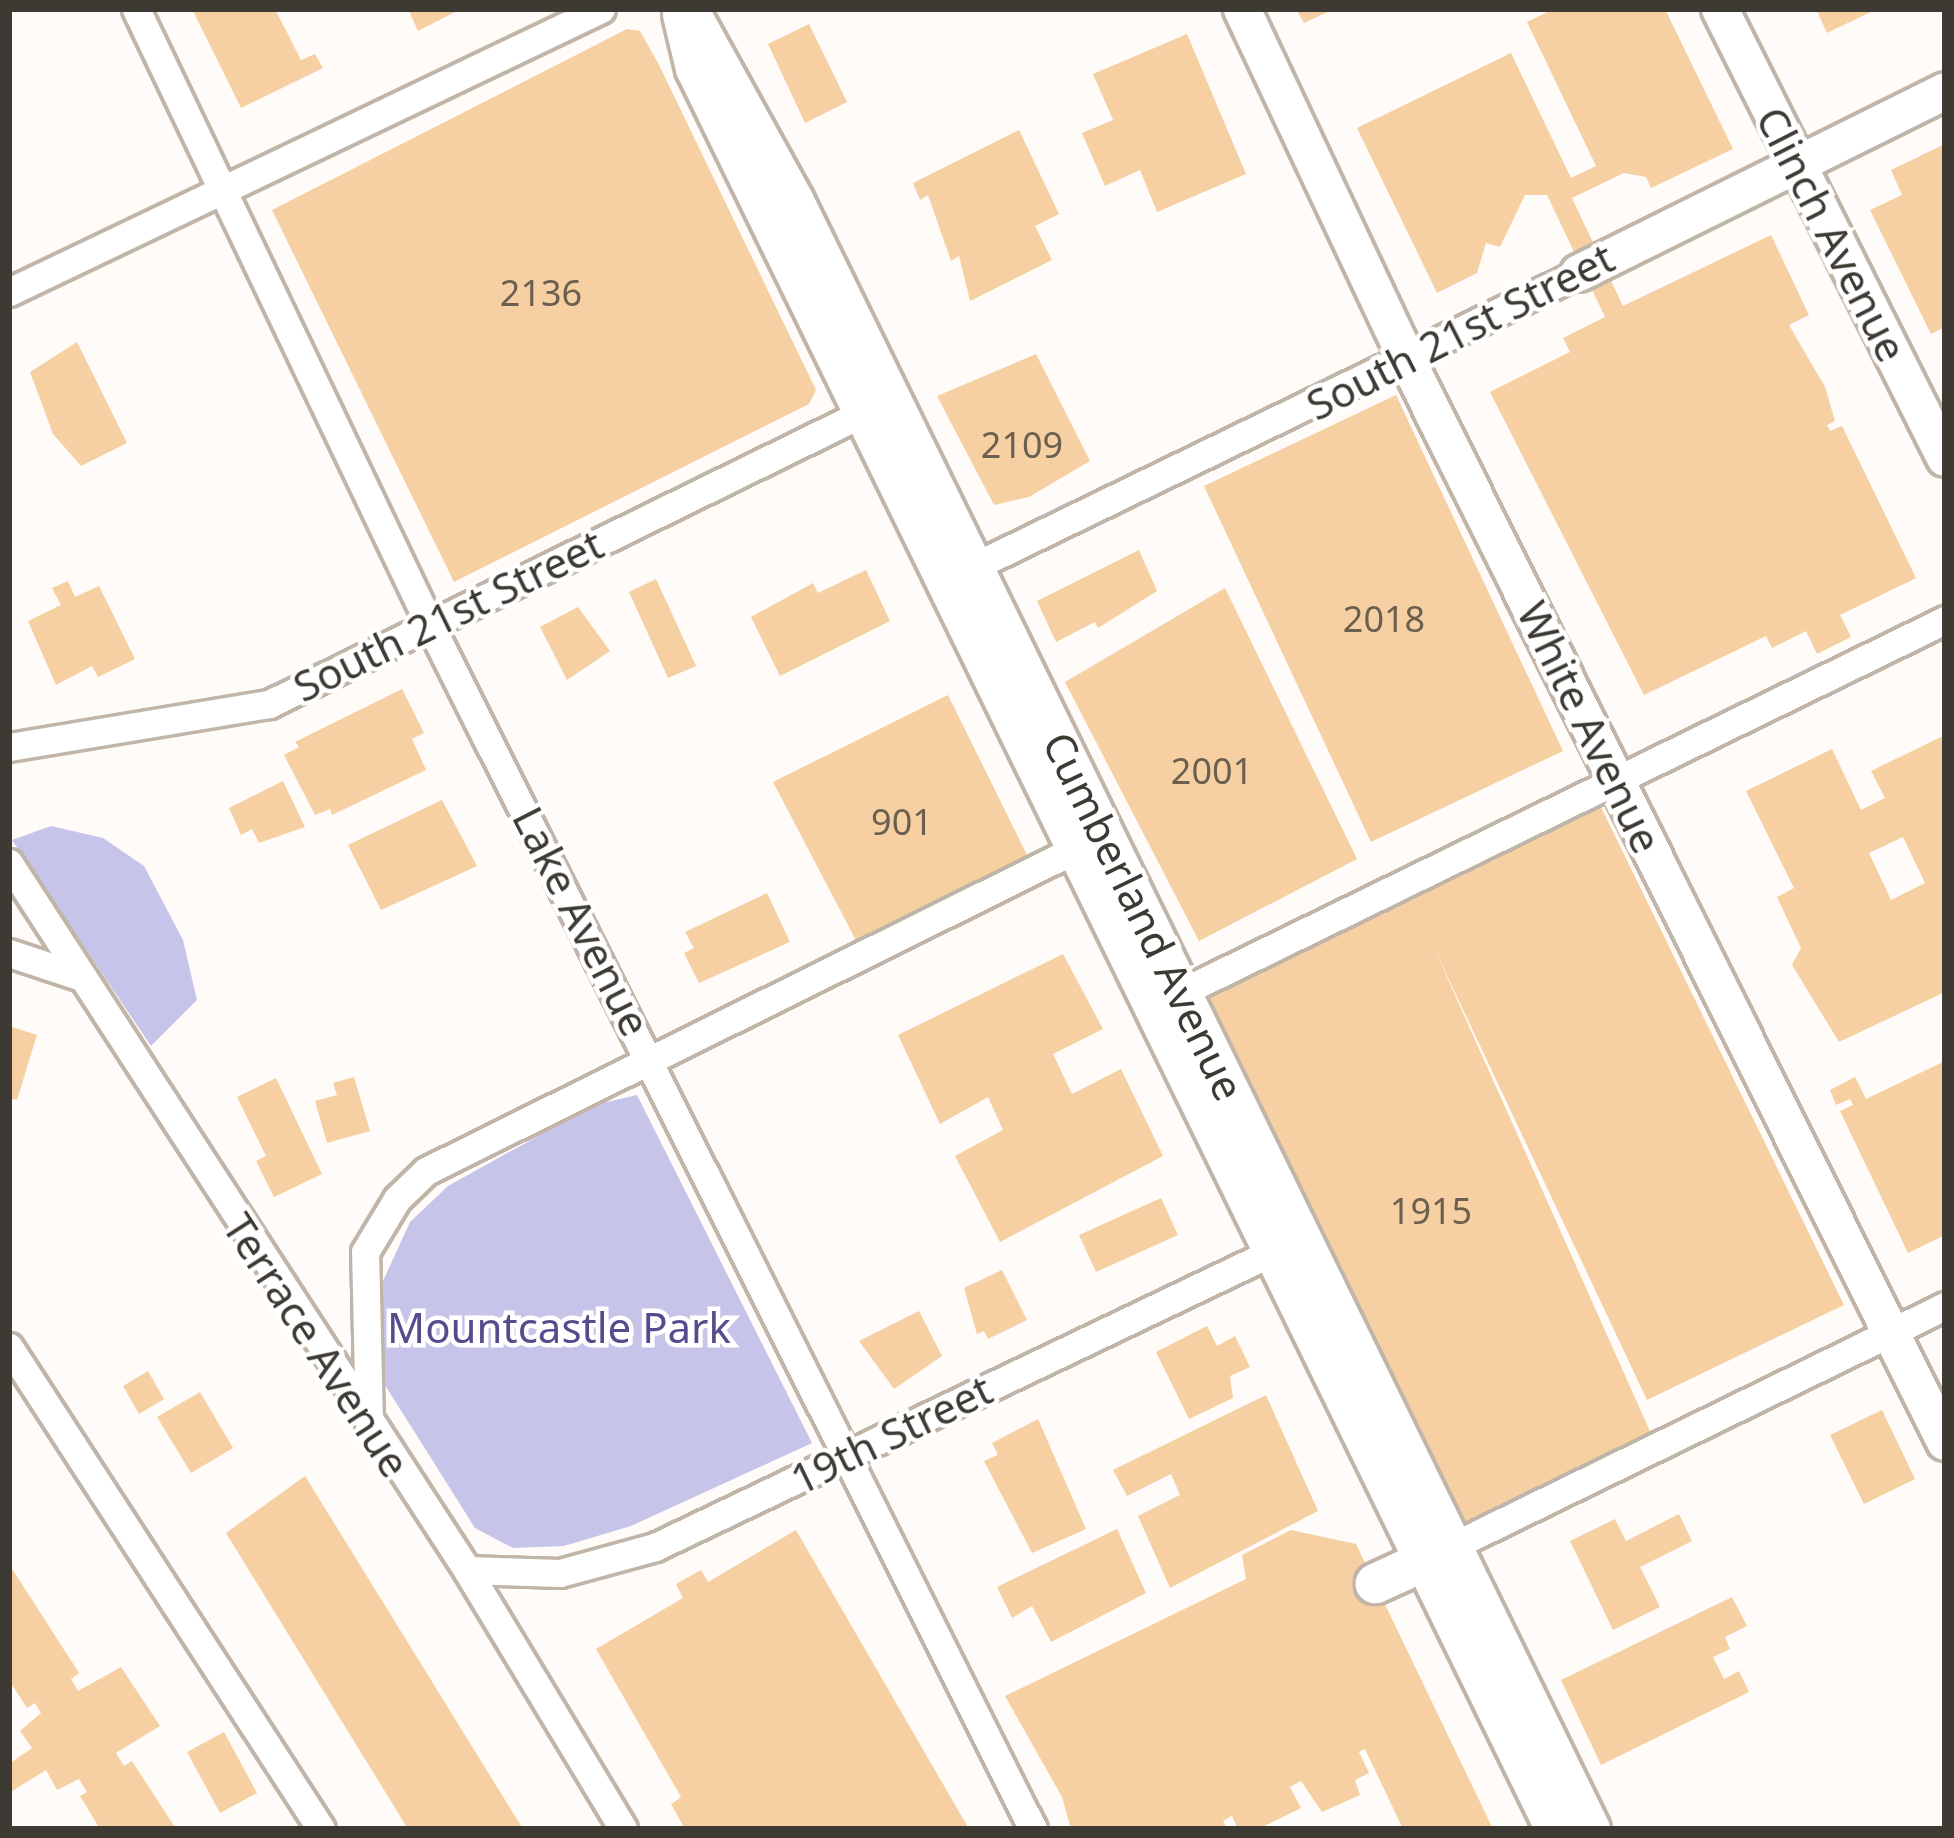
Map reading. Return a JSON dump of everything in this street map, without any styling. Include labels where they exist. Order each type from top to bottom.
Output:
[{"type":"main road","name":"Cumberland Avenue","points":[[684,9],[695,68],[865,412],[960,574],[1076,849],[1168,999]]},
{"type":"main road","name":"Cumberland Avenue","points":[[684,9],[729,72],[960,574],[1287,1245],[1440,1552],[1590,1829]]},
{"type":"main road","name":"Cumberland Avenue","points":[[1440,1552],[1555,1829]]},
{"type":"main road","points":[[1375,1582],[1440,1552]]},
{"type":"street","name":"Lake Avenue","points":[[136,9],[428,621],[651,1056],[1033,1829]]},
{"type":"street","points":[[9,292],[601,9]]},
{"type":"street","name":"White Avenue","points":[[1242,9],[1408,362],[1945,1442]]},
{"type":"street","name":"Clinch Avenue","points":[[1720,9],[1945,458]]},
{"type":"street","name":"South 21st Street","points":[[960,574],[1408,362],[1945,91]]},
{"type":"street","name":"South 21st Street","points":[[9,747],[269,704],[428,621],[865,412]]},
{"type":"street","points":[[1168,999],[1945,620]]},
{"type":"street","points":[[369,1428],[365,1252],[397,1199],[426,1171],[1076,849]]},
{"type":"street","name":"Terrace Avenue","points":[[9,863],[369,1428],[467,1570],[623,1829]]},
{"type":"street","points":[[9,952],[78,976]]},
{"type":"street","name":"19th Street","points":[[467,1570],[509,1577],[606,1565],[1287,1245]]},
{"type":"street","points":[[1440,1552],[1945,1306]]},
{"type":"street","points":[[9,1347],[321,1829]]},
{"type":"green space","points":[[51,826],[103,838],[144,866],[183,940],[197,1000],[151,1046],[12,840]]},
{"type":"green space","name":"Mountcastle Park","points":[[637,1095],[812,1443],[631,1526],[564,1546],[513,1548],[475,1528],[383,1382],[383,1281],[410,1222],[448,1186],[594,1105]]},
{"type":"building","points":[[192,9],[275,9],[301,60],[315,54],[323,68],[241,108]]},
{"type":"building","points":[[408,9],[461,9],[418,31]]},
{"type":"building","points":[[1296,9],[1334,9],[1304,23]]},
{"type":"building","points":[[1554,9],[1665,9],[1733,149],[1651,188],[1646,177],[1624,173],[1572,198],[1623,306],[1771,235],[1809,315],[1789,325],[1825,387],[1835,421],[1827,425],[1830,431],[1842,426],[1916,578],[1840,615],[1851,637],[1817,654],[1806,631],[1772,648],[1766,636],[1644,695],[1490,392],[1570,352],[1563,338],[1605,317],[1547,195],[1525,195],[1500,247],[1486,243],[1477,273],[1437,293],[1357,128],[1511,53],[1571,178],[1596,166],[1527,22]]},
{"type":"building","points":[[1816,9],[1877,9],[1827,33]]},
{"type":"building","points":[[809,24],[847,102],[805,123],[768,44]]},
{"type":"building","points":[[627,29],[640,31],[659,65],[816,390],[809,404],[454,582],[272,210]]},
{"type":"building","points":[[1187,34],[1246,174],[1157,212],[1140,170],[1105,186],[1082,133],[1113,120],[1093,74]]},
{"type":"building","points":[[1019,130],[1059,214],[1035,226],[1052,260],[970,301],[959,256],[951,261],[928,195],[920,200],[913,183]]},
{"type":"building","points":[[1945,144],[1945,327],[1931,334],[1870,210],[1902,195],[1891,170]]},
{"type":"building","points":[[77,342],[127,443],[81,466],[53,434],[30,372]]},
{"type":"building","points":[[1036,354],[1090,461],[1029,497],[994,505],[937,396]]},
{"type":"building","points":[[1396,395],[1563,751],[1371,842],[1204,486]]},
{"type":"building","points":[[1139,550],[1157,591],[1098,628],[1095,622],[1056,642],[1037,601]]},
{"type":"building","points":[[866,570],[890,621],[780,676],[751,617],[813,583],[818,593]]},
{"type":"building","points":[[656,579],[696,666],[668,678],[629,592]]},
{"type":"building","points":[[68,581],[75,597],[99,586],[135,659],[98,677],[92,666],[56,685],[28,621],[61,605],[52,588]]},
{"type":"building","points":[[1225,588],[1357,859],[1199,941],[1065,682]]},
{"type":"building","points":[[578,607],[610,651],[567,680],[540,627]]},
{"type":"building","points":[[402,689],[424,733],[412,739],[426,770],[332,815],[330,809],[315,815],[284,755],[299,747],[295,742]]},
{"type":"building","points":[[948,695],[1030,861],[861,950],[773,782]]},
{"type":"building","points":[[1945,735],[1945,992],[1839,1042],[1792,965],[1801,948],[1777,897],[1794,888],[1746,791],[1832,749],[1861,810],[1885,798],[1871,771]],"holes":[[[1903,837],[1925,883],[1891,900],[1869,853]]]},
{"type":"building","points":[[283,781],[305,827],[259,843],[252,829],[241,835],[229,808]]},
{"type":"building","points":[[442,800],[477,866],[381,910],[348,845]]},
{"type":"building","points":[[1599,803],[1844,1305],[1647,1400],[1434,948],[1653,1438],[1469,1532],[1199,983]]},
{"type":"building","points":[[767,893],[790,942],[699,983],[684,953],[694,948],[685,932]]},
{"type":"building","points":[[1063,954],[1103,1029],[1053,1054],[1072,1094],[1121,1069],[1163,1156],[1000,1242],[955,1156],[1003,1130],[988,1097],[940,1124],[898,1035]]},
{"type":"building","points":[[9,1026],[37,1035],[17,1100],[9,1098]]},
{"type":"building","points":[[1945,1061],[1945,1235],[1908,1253],[1840,1111],[1853,1105],[1850,1099],[1836,1105],[1830,1090],[1855,1077],[1866,1099]]},
{"type":"building","points":[[354,1077],[370,1131],[327,1143],[315,1101],[337,1095],[333,1083]]},
{"type":"building","points":[[276,1078],[322,1174],[274,1197],[256,1161],[266,1156],[237,1097]]},
{"type":"building","points":[[1161,1198],[1178,1235],[1096,1272],[1079,1235]]},
{"type":"building","points":[[1002,1270],[1027,1320],[988,1339],[984,1331],[977,1334],[964,1288]]},
{"type":"building","points":[[919,1311],[942,1356],[894,1389],[859,1341]]},
{"type":"building","points":[[1207,1326],[1217,1346],[1235,1336],[1250,1367],[1230,1376],[1233,1398],[1189,1419],[1156,1352]]},
{"type":"building","points":[[148,1371],[164,1399],[139,1414],[123,1386]]},
{"type":"building","points":[[200,1392],[233,1448],[191,1473],[157,1417]]},
{"type":"building","points":[[1266,1395],[1318,1511],[1170,1588],[1138,1516],[1180,1495],[1171,1474],[1127,1496],[1113,1470]]},
{"type":"building","points":[[1882,1410],[1915,1479],[1864,1504],[1830,1435]]},
{"type":"building","points":[[1038,1419],[1086,1529],[1032,1553],[984,1461],[998,1455],[992,1443]]},
{"type":"building","points":[[305,1476],[523,1829],[408,1829],[226,1533]]},
{"type":"building","points":[[1679,1514],[1692,1541],[1640,1567],[1660,1607],[1613,1630],[1570,1541],[1615,1519],[1626,1541]]},
{"type":"building","points":[[1117,1529],[1146,1593],[1051,1642],[1032,1606],[1012,1618],[997,1587]]},
{"type":"building","points":[[796,1530],[969,1829],[685,1829],[671,1804],[681,1797],[596,1649],[683,1598],[676,1584],[701,1570],[708,1582]]},
{"type":"building","points":[[1291,1530],[1356,1544],[1493,1829],[1403,1829],[1365,1749],[1359,1752],[1369,1773],[1355,1780],[1360,1795],[1322,1812],[1301,1781],[1290,1787],[1301,1808],[1258,1829],[1238,1829],[1232,1816],[1223,1821],[1227,1829],[1071,1829],[1062,1797],[1005,1696],[1246,1579],[1242,1555]]},
{"type":"building","points":[[9,1564],[79,1673],[71,1679],[78,1691],[121,1667],[160,1726],[116,1753],[124,1766],[132,1761],[176,1829],[100,1829],[80,1796],[87,1792],[79,1779],[57,1790],[46,1770],[9,1793],[9,1764],[32,1748],[20,1731],[41,1713],[35,1703],[27,1708],[9,1680]]},
{"type":"building","points":[[1732,1597],[1747,1626],[1725,1637],[1730,1649],[1713,1657],[1724,1679],[1739,1671],[1749,1692],[1601,1765],[1561,1680]]},
{"type":"building","points":[[224,1732],[257,1793],[220,1813],[187,1752]]}]
